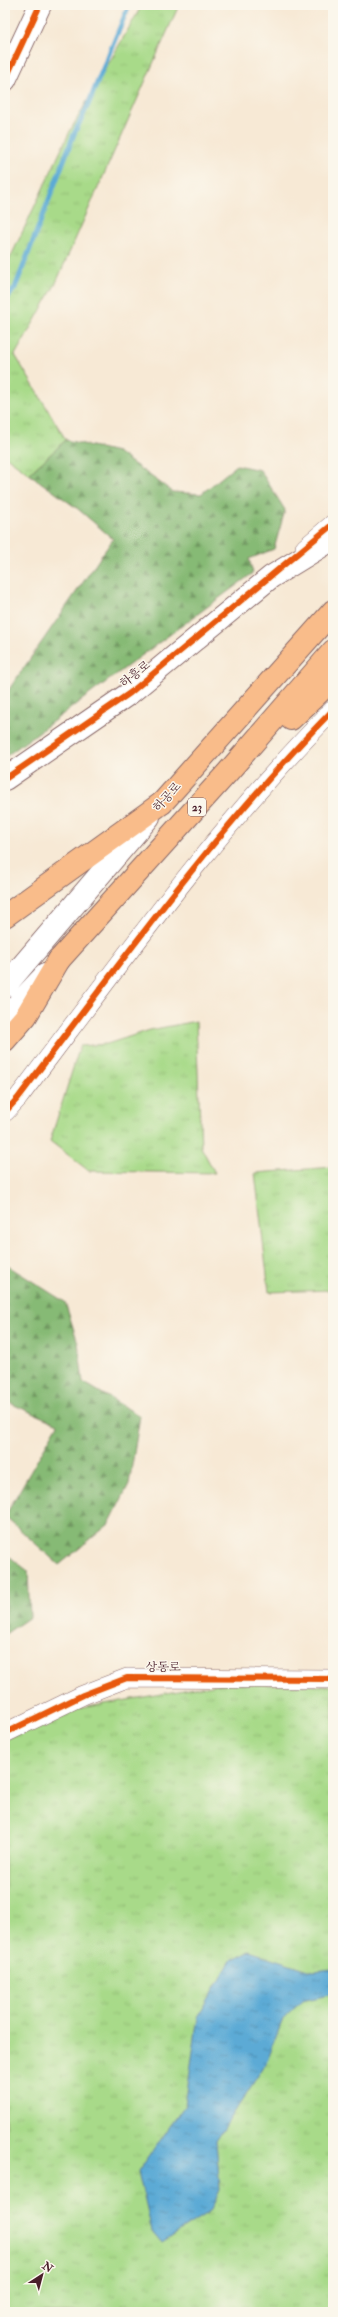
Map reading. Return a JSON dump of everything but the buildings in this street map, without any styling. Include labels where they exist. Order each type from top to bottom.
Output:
[{"type":"main road","name":"하공로","points":[[162,803],[333,611]]},
{"type":"main road","name":"23","points":[[5,1040],[26,1016],[59,960],[185,821],[333,651]]},
{"type":"main road","points":[[185,821],[333,678]]},
{"type":"main road","name":"23","points":[[6,915],[162,803]]},
{"type":"street","points":[[5,80],[40,5]]},
{"type":"street","points":[[271,577],[333,524]]},
{"type":"street","name":"하흥로","points":[[5,779],[130,693],[271,577],[333,539]]},
{"type":"street","points":[[5,1112],[18,1098],[128,951],[223,830],[284,760],[333,710]]},
{"type":"street","name":"하공로","points":[[5,986],[162,803]]},
{"type":"street","name":"23","points":[[5,1018],[59,960]]},
{"type":"street","name":"상동로","points":[[5,1733],[83,1695],[128,1678],[333,1679]]},
{"type":"green space","points":[[142,5],[179,5],[55,285],[15,355],[66,440],[29,474],[5,456],[5,269],[70,131]]},
{"type":"green space","points":[[66,440],[117,452],[173,492],[201,494],[237,465],[260,470],[285,510],[274,549],[249,559],[253,573],[5,757],[5,695],[113,539],[78,509],[29,474]]},
{"type":"green space","points":[[196,1021],[201,1147],[215,1173],[89,1171],[50,1141],[80,1046],[107,1044],[150,1030]]},
{"type":"green space","points":[[333,1167],[333,1290],[269,1292],[255,1173]]},
{"type":"green space","points":[[5,1264],[65,1302],[78,1343],[83,1382],[140,1416],[129,1484],[109,1524],[59,1565],[5,1516],[58,1424],[5,1401]]},
{"type":"green space","points":[[5,1553],[28,1571],[30,1617],[5,1634]]},
{"type":"green space","points":[[223,1683],[333,1686],[333,2312],[5,2312],[5,1740],[48,1714]]},
{"type":"water","points":[[249,1951],[312,1971],[333,1969],[333,1994],[302,2001],[283,2019],[266,2063],[216,2141],[220,2190],[210,2212],[162,2243],[152,2231],[138,2172],[185,2105],[198,2017],[231,1960]]},
{"type":"waterway","points":[[5,301],[15,288],[74,134],[88,105],[129,5]]},
{"type":"cycle path","points":[[5,80],[40,5]]},
{"type":"cycle path","points":[[5,779],[130,693],[333,524]]},
{"type":"cycle path","points":[[5,1112],[18,1098],[131,948],[209,850],[290,755],[333,710]]},
{"type":"cycle path","points":[[5,1733],[83,1695],[127,1678],[333,1679]]}]
